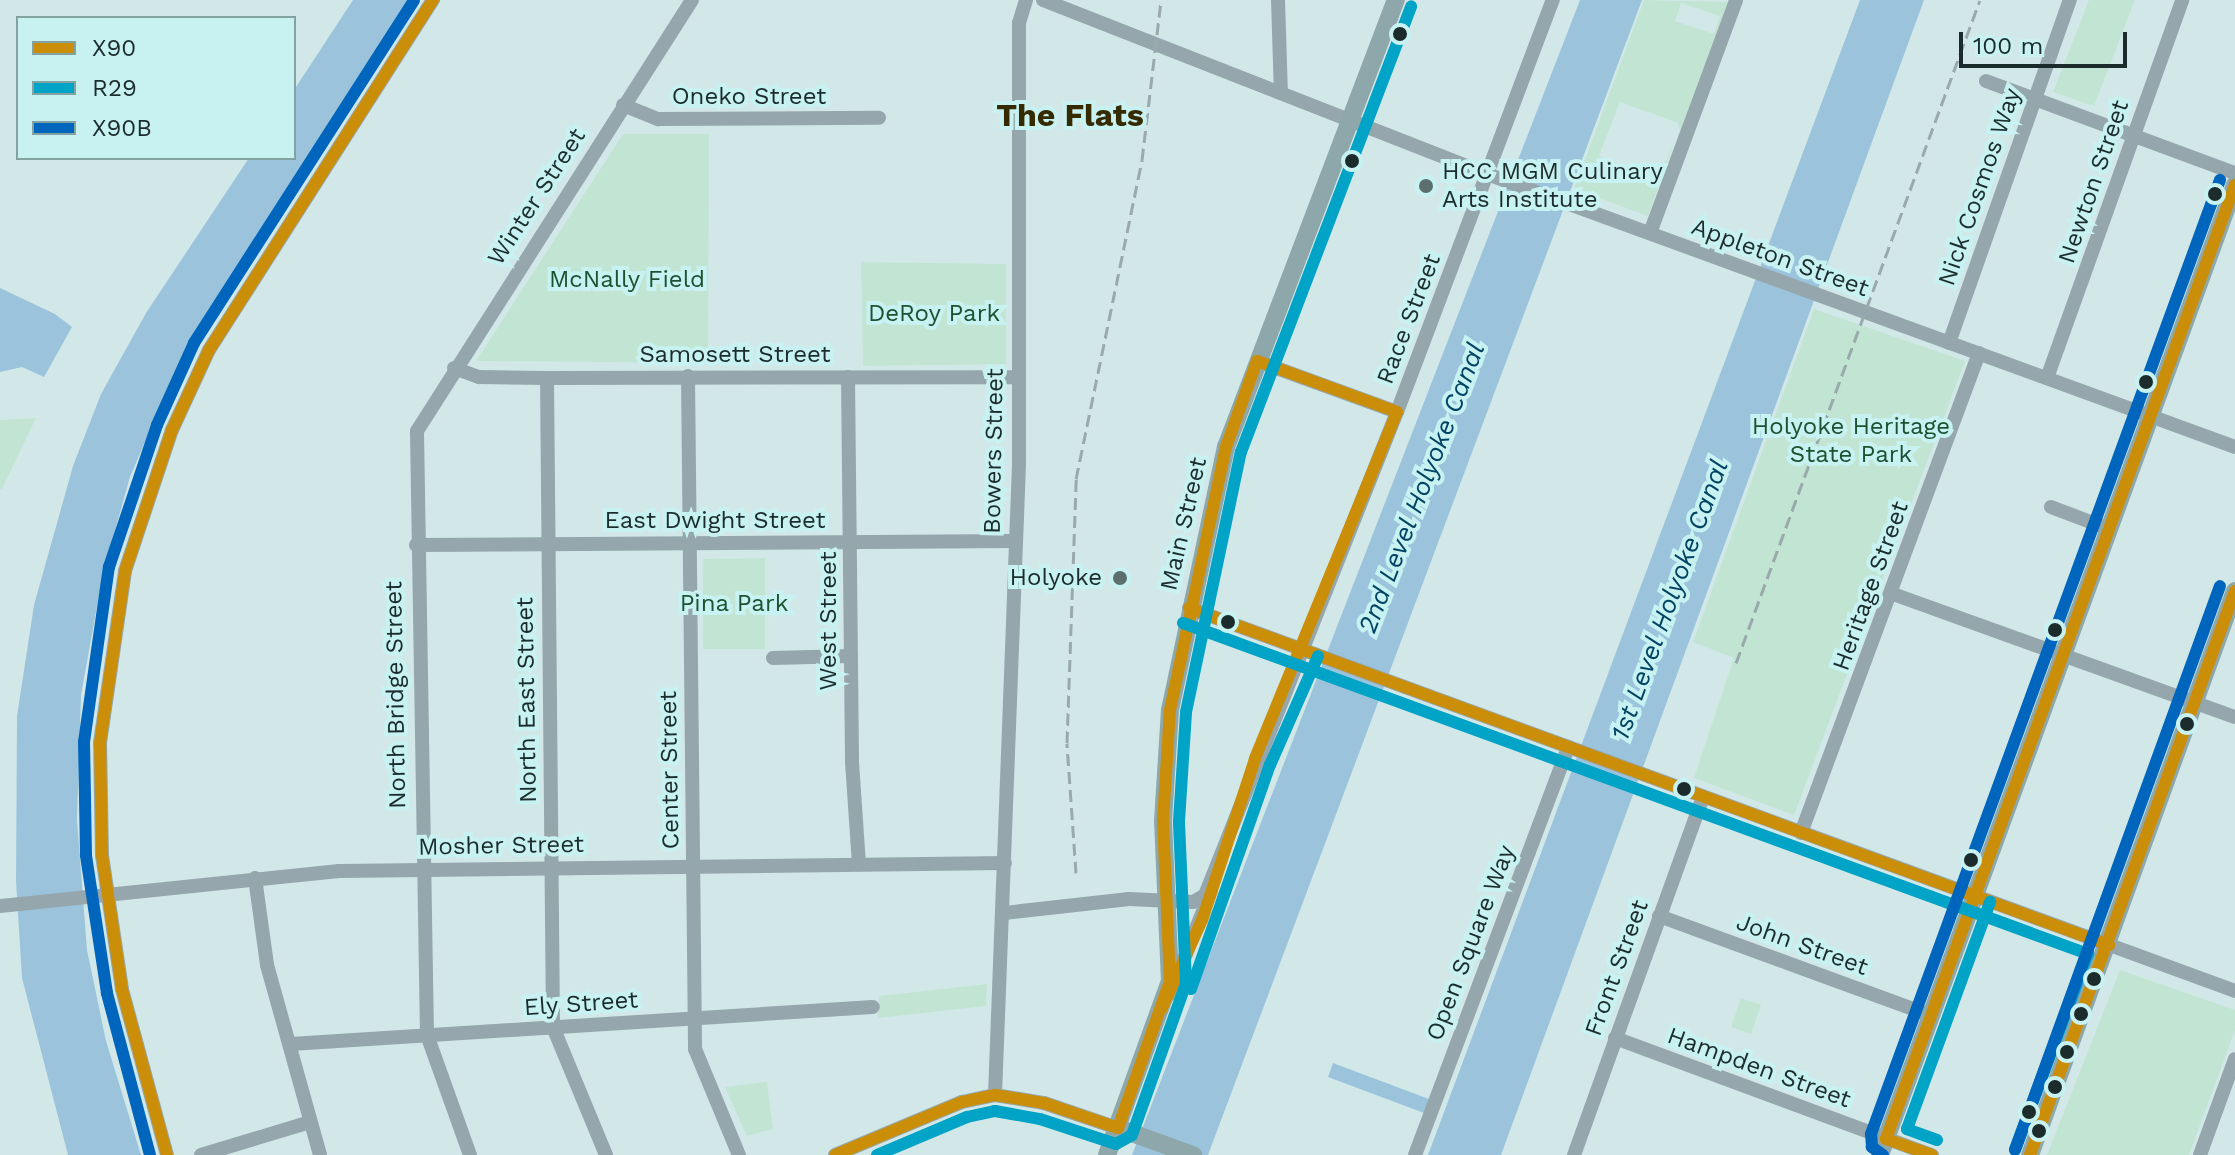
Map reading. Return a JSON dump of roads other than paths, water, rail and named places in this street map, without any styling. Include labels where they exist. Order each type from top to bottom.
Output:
[{"type":"main road","name":"Main Street","points":[[1107,1155],[1126,1131],[1171,972],[1165,898],[1168,737],[1189,608],[1226,447],[1396,0]]},
{"type":"main road","points":[[1883,1147],[2235,185]]},
{"type":"main road","points":[[2030,1155],[2109,945],[2235,591]]},
{"type":"main road","points":[[1126,1131],[1193,1155]]},
{"type":"street","points":[[167,1155],[136,1048],[107,894],[99,792],[106,682],[125,571],[172,430],[234,306],[433,0]]},
{"type":"street","name":"Winter Street","points":[[421,420],[692,0]]},
{"type":"street","name":"Bowers Street","points":[[995,1095],[1004,913],[1018,377],[1019,23],[1026,0]]},
{"type":"street","name":"Appleton Street","points":[[1043,0],[1487,174],[2235,447]]},
{"type":"street","points":[[1278,0],[1281,93]]},
{"type":"street","name":"Race Street","points":[[1162,1008],[1202,920],[1214,875],[1255,759],[1310,653],[1397,412],[1553,0]]},
{"type":"street","points":[[1650,233],[1736,0]]},
{"type":"street","name":"Nick Cosmos Way","points":[[1949,343],[2070,0]]},
{"type":"street","name":"Newton Street","points":[[2047,378],[2182,0]]},
{"type":"street","points":[[1986,81],[2235,173]]},
{"type":"street","name":"Oneko Street","points":[[623,105],[658,119],[879,118]]},
{"type":"street","name":"Heritage Street","points":[[1801,833],[1893,594],[1979,353]]},
{"type":"street","points":[[1257,361],[1397,412]]},
{"type":"street","name":"Samosett Street","points":[[454,368],[479,377],[1018,377]]},
{"type":"street","name":"Center Street","points":[[688,376],[687,543],[694,1019],[700,1065],[739,1155]]},
{"type":"street","name":"West Street","points":[[848,377],[851,656],[859,864]]},
{"type":"street","name":"North East Street","points":[[547,378],[553,1027],[606,1155]]},
{"type":"street","name":"North Bridge Street","points":[[421,420],[416,545],[427,1035],[470,1155]]},
{"type":"street","points":[[2051,507],[2109,529]]},
{"type":"street","name":"East Dwight Street","points":[[416,545],[1014,541]]},
{"type":"street","points":[[1893,594],[2235,717]]},
{"type":"street","points":[[1189,608],[2235,991]]},
{"type":"street","points":[[773,658],[851,656]]},
{"type":"street","name":"Open Square Way","points":[[1415,1155],[1572,748]]},
{"type":"street","name":"Front Street","points":[[1574,1155],[1703,797]]},
{"type":"street","name":"Mosher Street","points":[[6,905],[255,878],[421,869],[1005,863]]},
{"type":"street","name":"Race Street","points":[[1165,898],[1199,900],[1214,875]]},
{"type":"street","points":[[255,878],[267,965],[320,1155]]},
{"type":"street","points":[[1004,913],[1165,898]]},
{"type":"street","name":"John Street","points":[[1659,916],[1930,1015]]},
{"type":"street","name":"Ely Street","points":[[291,1044],[873,1007]]},
{"type":"street","name":"Hampden Street","points":[[1615,1038],[1883,1147],[1932,1155]]},
{"type":"street","points":[[2200,1155],[2235,1059]]},
{"type":"street","points":[[835,1155],[962,1102],[995,1095],[1044,1103],[1126,1131]]},
{"type":"street","points":[[201,1155],[310,1122]]},
{"type":"street","points":[[868,1141],[874,1155]]},
{"type":"water","points":[[353,0],[407,0],[186,346],[130,477],[103,573],[81,695],[77,820],[87,950],[106,1041],[141,1155],[68,1155],[22,978],[16,881],[17,716],[34,605],[73,466],[101,394],[146,313],[248,160],[296,160],[296,87]]},
{"type":"water","name":"2nd Level Holyoke Canal","points":[[1580,0],[1642,0],[1208,1155],[1132,1155]]},
{"type":"water","name":"1st Level Holyoke Canal","points":[[1860,0],[1924,0],[1501,1155],[1428,1155]]},
{"type":"water","points":[[0,288],[55,314],[72,327],[44,377],[22,367],[0,372]]},
{"type":"water","points":[[1333,1063],[1429,1099],[1424,1113],[1328,1077]]},
{"type":"railway","points":[[1076,873],[1067,743],[1076,479],[1142,160],[1161,0]]},
{"type":"railway","points":[[1736,663],[1980,0]]},
{"type":"place","name":"HCC MGM Culinary Arts Institute","points":[[1426,186]]},
{"type":"place","name":"Holyoke","points":[[1120,578]]},
{"type":"district","name":"The Flats","points":[[1070,115]]},
{"type":"park label","name":"McNally Field","points":[[627,280]]},
{"type":"park label","name":"DeRoy Park","points":[[934,314]]},
{"type":"park label","name":"Holyoke Heritage State Park","points":[[1851,441]]},
{"type":"park label","name":"Pina Park","points":[[734,604]]}]
